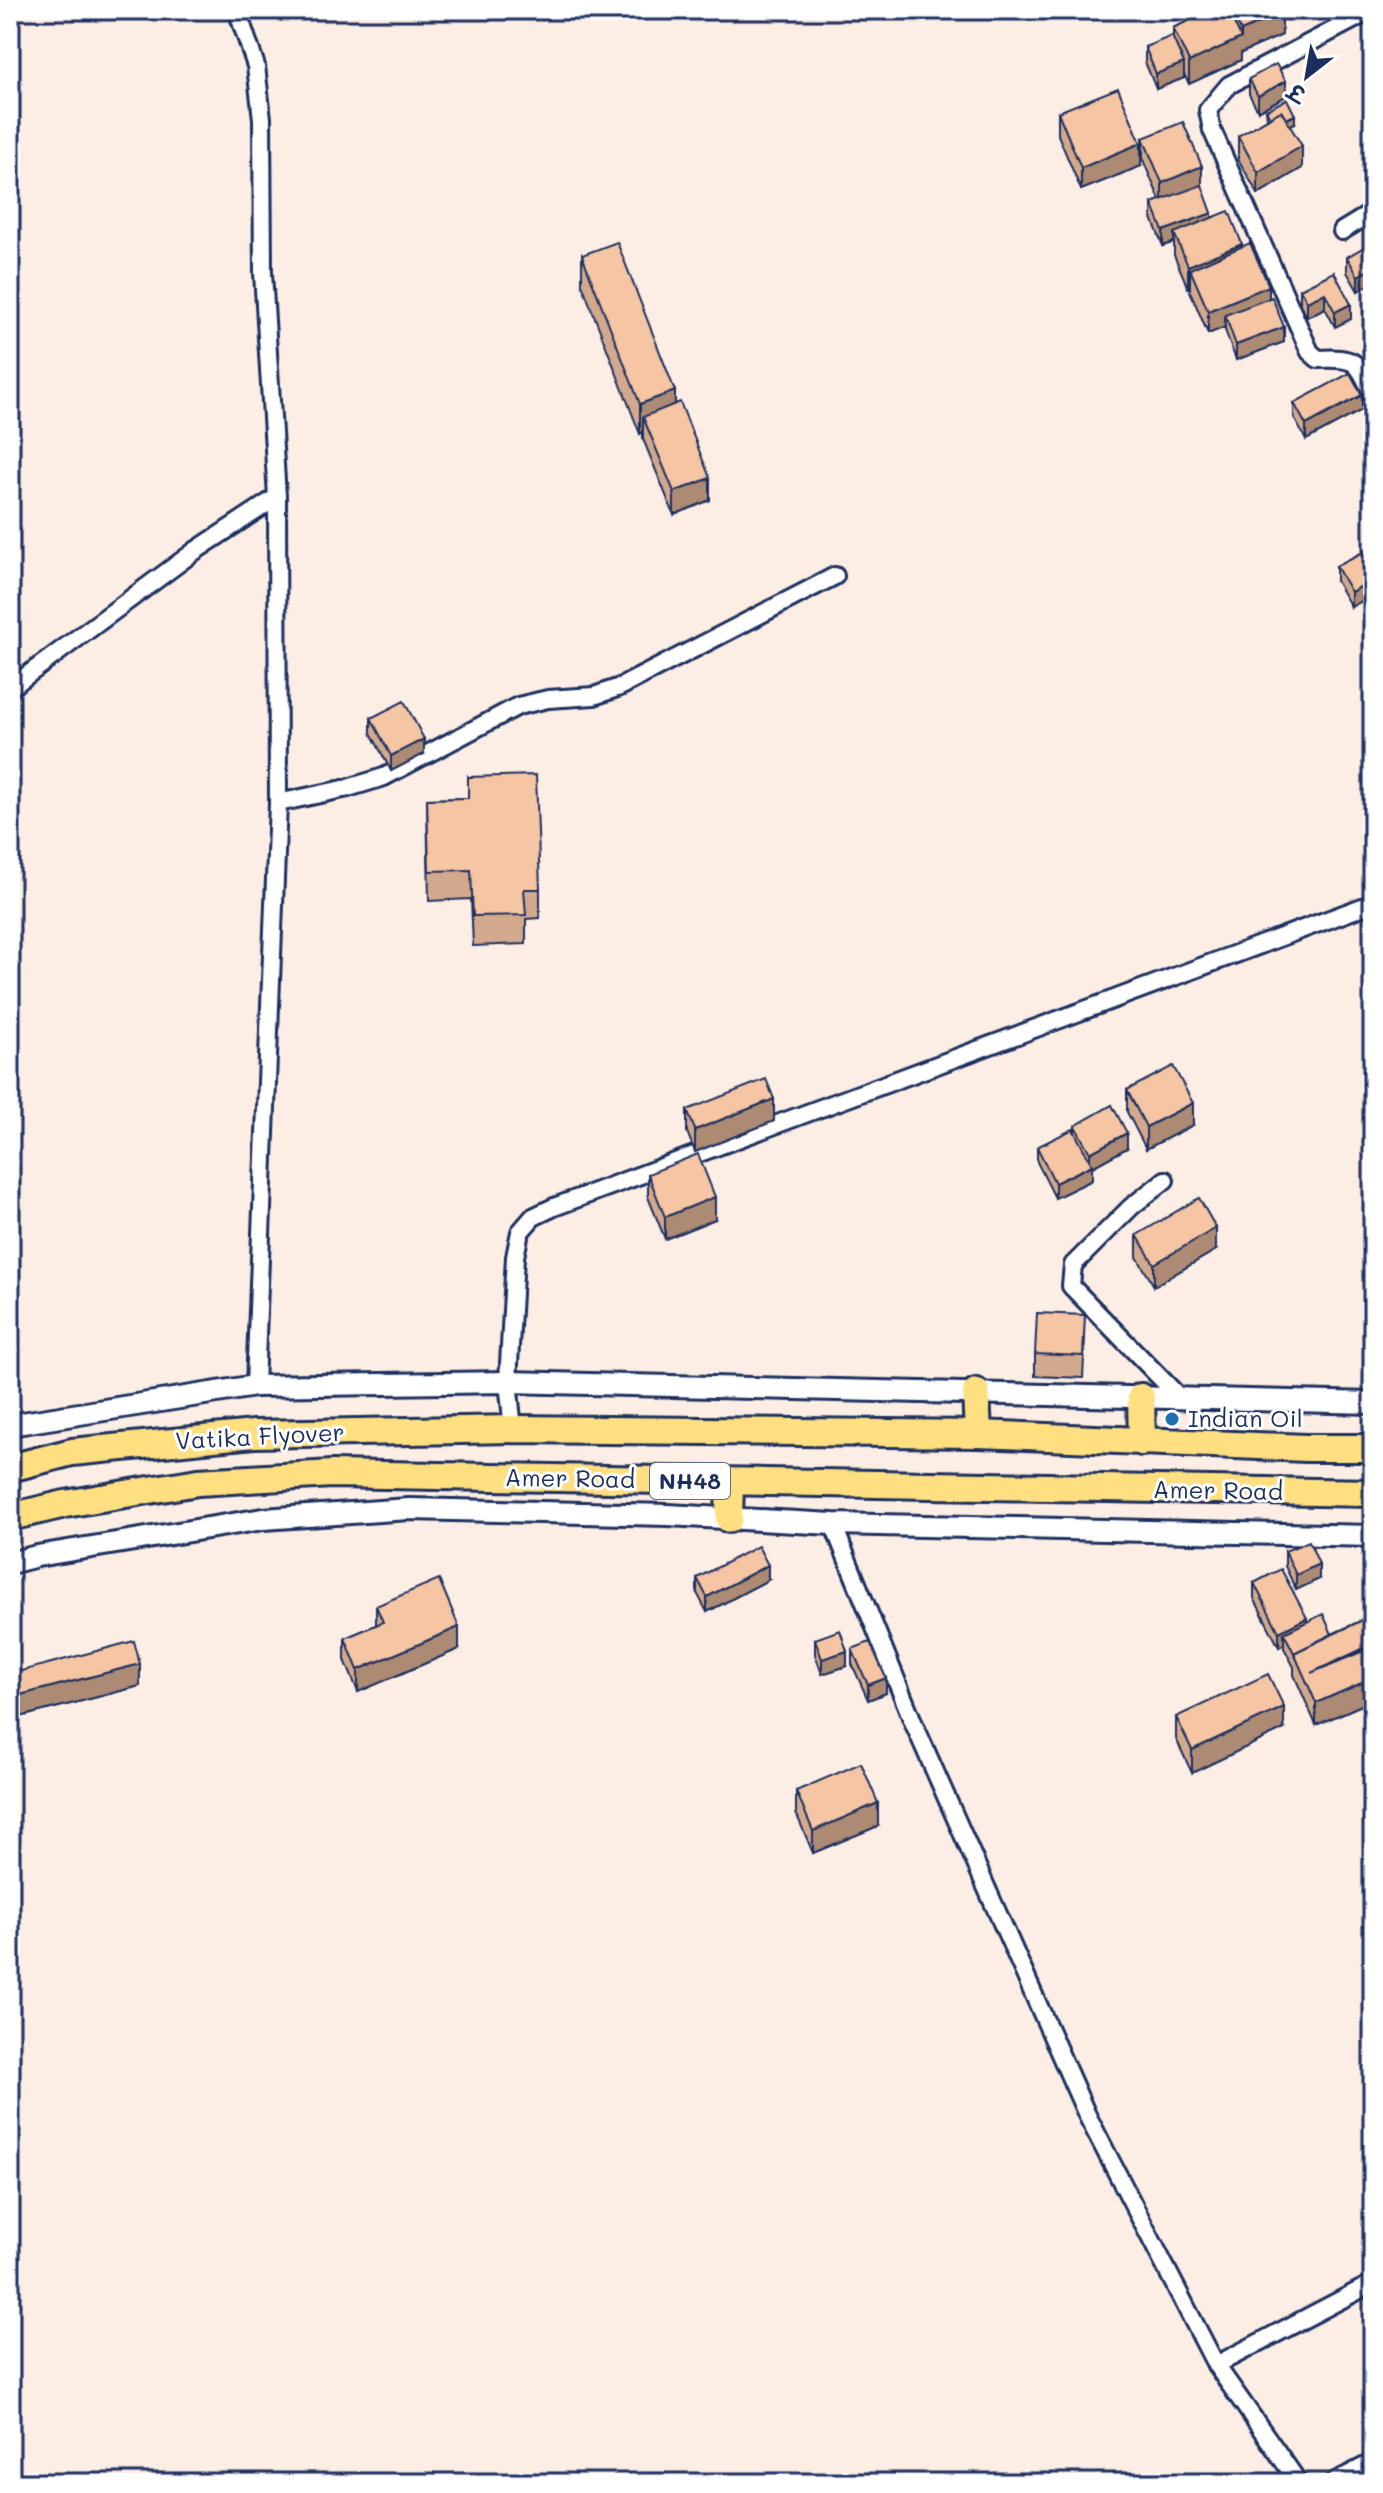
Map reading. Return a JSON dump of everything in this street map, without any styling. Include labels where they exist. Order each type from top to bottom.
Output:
[{"type":"highway","points":[[976,1392],[978,1434]]},
{"type":"highway","points":[[1141,1397],[1142,1442]]},
{"type":"highway","name":"NH48","points":[[513,1429],[978,1434],[1373,1448]]},
{"type":"highway","name":"Vatika Flyover","points":[[10,1468],[72,1452],[254,1434],[513,1429]]},
{"type":"highway","name":"Amer Road","points":[[10,1517],[65,1504],[198,1482],[332,1474],[1373,1493]]},
{"type":"highway","points":[[729,1519],[730,1482]]},
{"type":"street","points":[[237,10],[256,66],[262,119],[263,273],[277,497],[278,803],[255,1386]]},
{"type":"street","points":[[1372,10],[1229,85],[1208,110],[1212,130],[1310,352],[1318,359],[1349,358],[1359,365],[1373,395]]},
{"type":"street","points":[[1342,231],[1373,212]]},
{"type":"street","points":[[10,688],[195,551],[277,497]]},
{"type":"street","points":[[278,803],[384,777],[518,706],[548,699],[594,696],[620,687],[835,576]]},
{"type":"street","points":[[513,1429],[508,1382],[515,1257],[520,1232],[533,1217],[1373,903]]},
{"type":"street","points":[[1165,1180],[1131,1207],[1073,1265],[1071,1286],[1180,1398]]},
{"type":"street","points":[[10,1425],[255,1386],[508,1382],[1373,1403]]},
{"type":"street","points":[[10,1563],[263,1519],[409,1509],[833,1524],[1373,1536]]},
{"type":"street","points":[[833,1524],[914,1724],[1087,2115],[1216,2365],[1299,2483]]},
{"type":"street","points":[[1216,2365],[1373,2283]]},
{"type":"street","points":[[1332,2483],[1373,2462]]},
{"type":"building","points":[[1212,10],[1228,10],[1241,38],[1189,62],[1173,28]]},
{"type":"building","points":[[1231,10],[1280,10],[1282,13],[1241,31]]},
{"type":"building","points":[[1172,36],[1184,63],[1156,74],[1145,47]]},
{"type":"building","points":[[1276,64],[1286,81],[1258,96],[1249,79]]},
{"type":"building","points":[[1118,88],[1141,143],[1081,168],[1058,112]]},
{"type":"building","points":[[1287,99],[1295,115],[1286,119],[1281,111],[1270,117],[1266,110]]},
{"type":"building","points":[[1281,111],[1302,146],[1258,172],[1238,136]]},
{"type":"building","points":[[1183,122],[1202,166],[1162,183],[1143,138]]},
{"type":"building","points":[[1202,185],[1212,213],[1163,231],[1152,203]]},
{"type":"building","points":[[1229,211],[1242,244],[1188,266],[1174,233]]},
{"type":"building","points":[[617,242],[675,391],[640,404],[582,255]]},
{"type":"building","points":[[1373,242],[1373,268],[1358,276],[1347,257]]},
{"type":"building","points":[[1250,243],[1269,286],[1208,311],[1190,269]]},
{"type":"building","points":[[1334,272],[1351,304],[1335,312],[1325,293],[1307,302],[1300,289]]},
{"type":"building","points":[[1272,297],[1284,327],[1236,345],[1225,315]]},
{"type":"building","points":[[1350,373],[1362,395],[1306,425],[1294,403]]},
{"type":"building","points":[[680,402],[710,478],[674,492],[643,417]]},
{"type":"building","points":[[1373,547],[1373,580],[1351,592],[1336,566]]},
{"type":"building","points":[[404,701],[424,739],[391,756],[371,718]]},
{"type":"building","points":[[536,775],[540,889],[524,889],[526,915],[473,916],[471,870],[429,871],[427,799],[468,798],[468,777]]},
{"type":"building","points":[[1173,1066],[1193,1103],[1146,1127],[1127,1090]]},
{"type":"building","points":[[766,1079],[774,1099],[695,1130],[687,1110]]},
{"type":"building","points":[[1112,1105],[1127,1133],[1090,1153],[1075,1126]]},
{"type":"building","points":[[1073,1129],[1092,1165],[1055,1183],[1037,1147]]},
{"type":"building","points":[[698,1154],[715,1197],[665,1217],[648,1174]]},
{"type":"building","points":[[1199,1198],[1216,1228],[1154,1264],[1137,1235]]},
{"type":"building","points":[[1037,1313],[1085,1315],[1083,1356],[1035,1354]]},
{"type":"building","points":[[1309,1541],[1319,1564],[1296,1575],[1285,1551]]},
{"type":"building","points":[[758,1546],[768,1565],[707,1597],[697,1578]]},
{"type":"building","points":[[1281,1569],[1307,1618],[1279,1632],[1254,1583]]},
{"type":"building","points":[[439,1579],[459,1627],[358,1670],[345,1638],[383,1622],[376,1606]]},
{"type":"building","points":[[1323,1614],[1332,1634],[1294,1653],[1284,1633]]},
{"type":"building","points":[[1373,1615],[1373,1644],[1311,1673],[1373,1647],[1373,1678],[1316,1703],[1294,1653]]},
{"type":"building","points":[[840,1630],[847,1651],[822,1659],[815,1639]]},
{"type":"building","points":[[134,1641],[140,1664],[16,1696],[10,1674]]},
{"type":"building","points":[[870,1642],[886,1678],[868,1685],[852,1649]]},
{"type":"building","points":[[1268,1674],[1284,1707],[1192,1750],[1176,1717]]},
{"type":"building","points":[[861,1763],[878,1803],[813,1831],[796,1791]]},
{"type":"place","name":"Indian Oil","points":[[1172,1419]]}]
